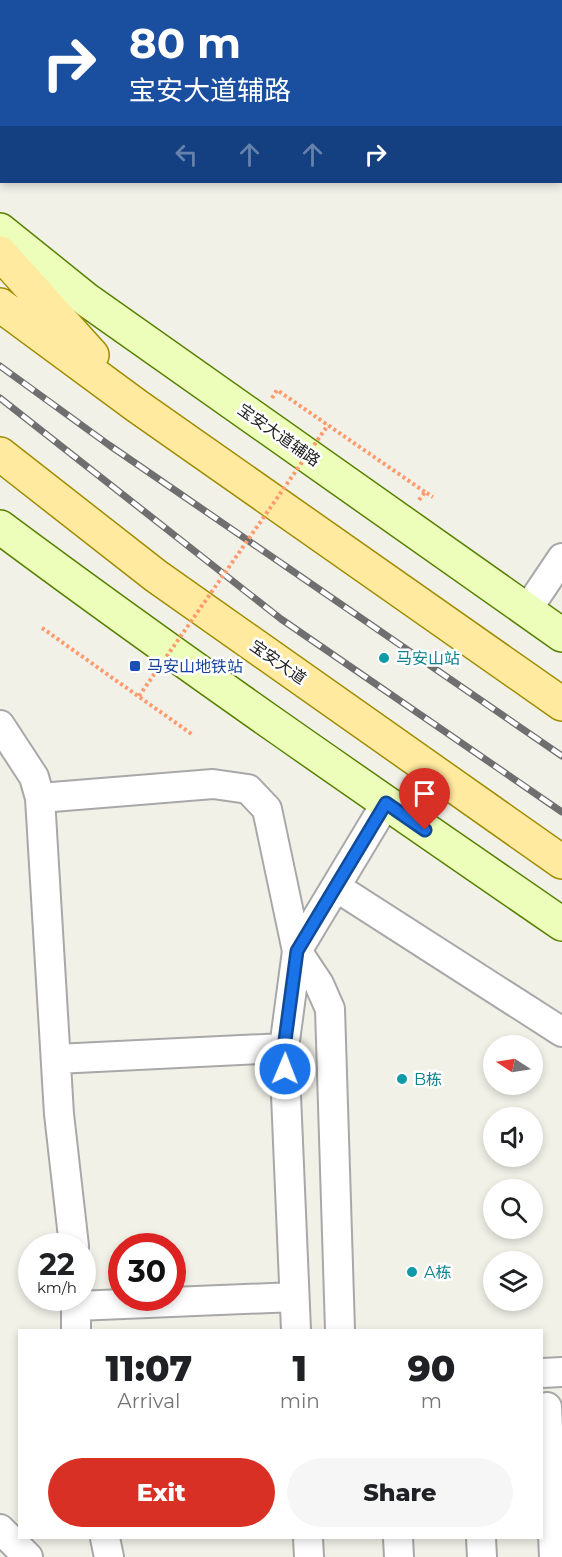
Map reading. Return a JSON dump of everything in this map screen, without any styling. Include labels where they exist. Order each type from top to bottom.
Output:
[{"type":"main road","name":"宝安大道辅路","points":[[0,230],[87,300],[562,635]]},
{"type":"main road","points":[[0,253],[138,406]]},
{"type":"main road","points":[[0,305],[138,406],[562,704]]},
{"type":"main road","name":"宝安大道","points":[[0,454],[156,576],[562,862]]},
{"type":"main road","points":[[0,526],[94,597],[562,924]]},
{"type":"street","points":[[526,610],[562,558]]},
{"type":"street","points":[[0,725],[34,777],[40,798],[59,1114],[73,1233]]},
{"type":"street","points":[[40,798],[213,784],[248,789],[267,809],[297,951],[284,1048],[296,1329]]},
{"type":"street","points":[[297,951],[386,803]]},
{"type":"street","points":[[336,887],[562,1032]]},
{"type":"street","points":[[297,951],[319,984],[330,1009],[340,1329]]},
{"type":"street","points":[[56,1059],[284,1048]]},
{"type":"street","points":[[96,1310],[294,1298]]},
{"type":"street","points":[[543,1373],[562,1372]]},
{"type":"street","points":[[550,1407],[554,1557]]},
{"type":"street","points":[[0,1529],[28,1557]]},
{"type":"street","points":[[105,1539],[109,1557]]},
{"type":"street","points":[[308,1539],[309,1557]]},
{"type":"street","points":[[398,1539],[399,1557]]},
{"type":"street","points":[[481,1539],[482,1557]]},
{"type":"path","points":[[277,390],[425,492]]},
{"type":"path","points":[[139,696],[328,425]]},
{"type":"path","points":[[42,628],[193,735]]},
{"type":"railway","points":[[0,366],[109,445],[562,756]]},
{"type":"railway","points":[[0,398],[281,619],[562,812]]},
{"type":"place","name":"马安山站","points":[[384,658]]},
{"type":"place","name":"马安山地铁站","points":[[135,666]]},
{"type":"place","name":"B栋","points":[[402,1079]]},
{"type":"place","name":"A栋","points":[[412,1272]]},
{"type":"route","points":[[285,1069],[284,1048],[297,951],[386,803],[425,830]]}]
